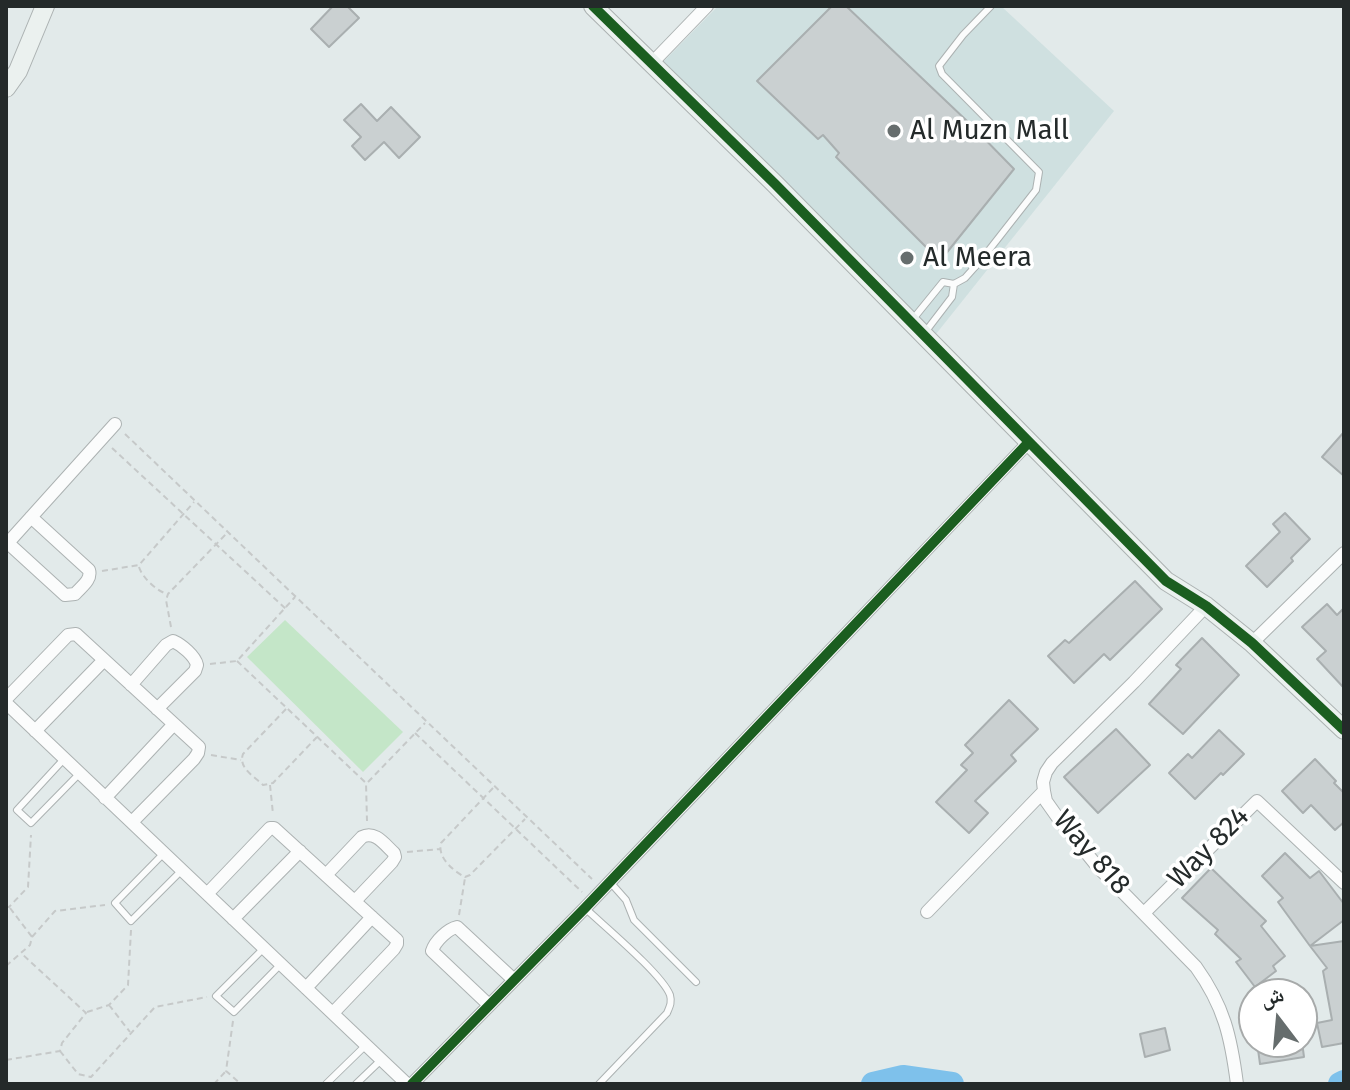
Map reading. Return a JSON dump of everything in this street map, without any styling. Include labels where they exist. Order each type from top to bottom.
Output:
[{"type":"street","points":[[6,88],[18,71],[45,6]]},
{"type":"street","points":[[593,6],[764,173],[1166,581],[1206,606],[1252,643],[1344,730]]},
{"type":"street","points":[[652,63],[707,6]]},
{"type":"street","points":[[31,517],[90,572],[89,579],[75,594],[65,595],[7,544],[31,517],[102,439],[115,424]]},
{"type":"street","points":[[132,822],[199,750],[76,634],[68,635],[6,701],[105,798],[409,1084],[606,886],[1029,442]]},
{"type":"street","points":[[1252,643],[1344,553]]},
{"type":"street","points":[[1333,564],[1344,575]]},
{"type":"street","name":"Way 818","points":[[1206,606],[1052,763],[1043,782],[1046,801],[1097,866],[1145,912],[1210,986],[1223,1015],[1237,1084]]},
{"type":"street","points":[[131,685],[166,645],[173,641],[178,643],[196,660],[197,665],[195,671],[157,709]]},
{"type":"street","points":[[35,731],[104,660]]},
{"type":"street","points":[[105,798],[174,724]]},
{"type":"street","points":[[927,912],[1044,791]]},
{"type":"street","name":"Way 824","points":[[1145,912],[1257,801],[1344,883]]},
{"type":"street","points":[[207,894],[270,828],[274,828],[397,940],[397,944],[333,1013]]},
{"type":"street","points":[[326,875],[367,834],[373,835],[394,853],[392,862],[355,901]]},
{"type":"street","points":[[233,919],[300,851]]},
{"type":"street","points":[[306,988],[372,917]]},
{"type":"street","points":[[489,1005],[432,951],[450,929],[457,927],[514,980]]},
{"type":"lane","points":[[917,328],[943,282],[954,284],[965,278],[1036,190],[1039,172],[942,74],[939,66],[991,6]]},
{"type":"lane","points":[[917,328],[952,297],[954,284]]},
{"type":"lane","points":[[64,759],[17,810],[31,823],[80,773]]},
{"type":"lane","points":[[164,853],[115,903],[131,921],[182,870]]},
{"type":"lane","points":[[606,886],[626,900],[634,920],[696,982]]},
{"type":"lane","points":[[588,904],[660,978],[672,1003],[667,1013],[599,1084]]},
{"type":"lane","points":[[264,948],[216,996],[234,1012],[281,964]]},
{"type":"lane","points":[[326,1084],[366,1045]]},
{"type":"lane","points":[[356,1084],[381,1060]]},
{"type":"path","points":[[115,424],[494,787],[606,886]]},
{"type":"path","points":[[102,439],[286,609]]},
{"type":"path","points":[[90,572],[139,565],[195,501]]},
{"type":"path","points":[[173,641],[166,600],[168,594],[228,533]]},
{"type":"path","points":[[139,565],[141,573],[162,593],[168,594]]},
{"type":"path","points":[[197,665],[237,661],[295,597]]},
{"type":"path","points":[[237,661],[366,783]]},
{"type":"path","points":[[287,708],[243,754],[242,765],[263,785],[270,785],[317,737]]},
{"type":"path","points":[[367,834],[366,783],[426,722]]},
{"type":"path","points":[[415,733],[588,904]]},
{"type":"path","points":[[199,750],[241,760]]},
{"type":"path","points":[[270,785],[274,828]]},
{"type":"path","points":[[494,787],[441,843],[441,856],[460,875],[470,875],[527,818]]},
{"type":"path","points":[[31,823],[28,887],[8,907],[32,937]]},
{"type":"path","points":[[394,853],[440,849]]},
{"type":"path","points":[[457,927],[465,877]]},
{"type":"path","points":[[6,966],[30,945],[32,937],[55,911],[115,903]]},
{"type":"path","points":[[60,1051],[62,1043],[86,1013],[109,1005],[128,985],[131,921]]},
{"type":"path","points":[[21,953],[86,1013]]},
{"type":"path","points":[[90,1084],[91,1077],[155,1007],[216,996]]},
{"type":"path","points":[[109,1005],[131,1033]]},
{"type":"path","points":[[214,1084],[226,1071],[234,1012]]},
{"type":"path","points":[[6,1060],[60,1051]]},
{"type":"path","points":[[60,1051],[78,1074],[91,1077]]},
{"type":"path","points":[[226,1071],[241,1084]]},
{"type":"shaded area","points":[[718,6],[1001,6],[1114,111],[936,334],[663,62]]},
{"type":"green space","points":[[285,620],[403,732],[363,772],[247,657]]},
{"type":"building","points":[[333,6],[347,6],[359,18],[329,47],[311,29]]},
{"type":"building","name":"Al Muzn Mall","points":[[832,6],[846,6],[1014,169],[940,261],[836,157],[839,153],[823,135],[818,139],[757,81]]},
{"type":"building","points":[[361,104],[377,121],[391,107],[420,137],[399,158],[384,142],[365,160],[352,146],[361,137],[344,120]]},
{"type":"building","points":[[1344,432],[1344,476],[1322,457]]},
{"type":"building","points":[[1285,513],[1310,539],[1267,587],[1246,566],[1280,532],[1273,524]]},
{"type":"building","points":[[1135,581],[1162,609],[1110,660],[1104,654],[1074,683],[1048,656],[1065,640],[1069,643]]},
{"type":"building","points":[[1327,604],[1337,615],[1344,608],[1344,688],[1317,659],[1326,651],[1302,627]]},
{"type":"building","points":[[1202,638],[1239,675],[1183,734],[1149,704],[1181,669],[1176,665]]},
{"type":"building","points":[[1009,700],[1038,729],[1011,755],[1016,761],[975,801],[988,813],[969,833],[936,802],[967,770],[961,765],[973,753],[965,745]]},
{"type":"building","points":[[1116,729],[1150,765],[1098,813],[1064,777]]},
{"type":"building","points":[[1219,730],[1244,754],[1195,799],[1169,773],[1188,754],[1192,758]]},
{"type":"building","points":[[1315,759],[1344,793],[1344,822],[1335,830],[1311,805],[1303,813],[1282,791]]},
{"type":"building","points":[[1285,853],[1310,878],[1319,871],[1344,904],[1344,920],[1310,946],[1278,902],[1283,898],[1262,876]]},
{"type":"building","points":[[1211,868],[1266,921],[1261,926],[1285,956],[1273,966],[1276,971],[1267,978],[1248,978],[1236,962],[1241,959],[1215,934],[1218,930],[1182,898]]},
{"type":"building","points":[[1344,941],[1344,1043],[1322,1047],[1318,1023],[1332,1020],[1323,971],[1327,968],[1310,946]]},
{"type":"building","points":[[1165,1028],[1170,1050],[1145,1057],[1140,1034]]},
{"type":"building","points":[[1259,1058],[1298,1058],[1260,1064]]},
{"type":"waterway","points":[[873,1084],[903,1077],[952,1084]]},
{"type":"waterway","points":[[1340,1084],[1344,1082]]},
{"type":"cycle path","points":[[593,6],[775,184],[1166,581],[1206,606],[1252,643],[1344,730]]},
{"type":"cycle path","points":[[412,1084],[585,908],[1029,442]]},
{"type":"place","name":"Al Muzn Mall","points":[[894,131]]},
{"type":"place","name":"Al Meera","points":[[907,258]]}]
